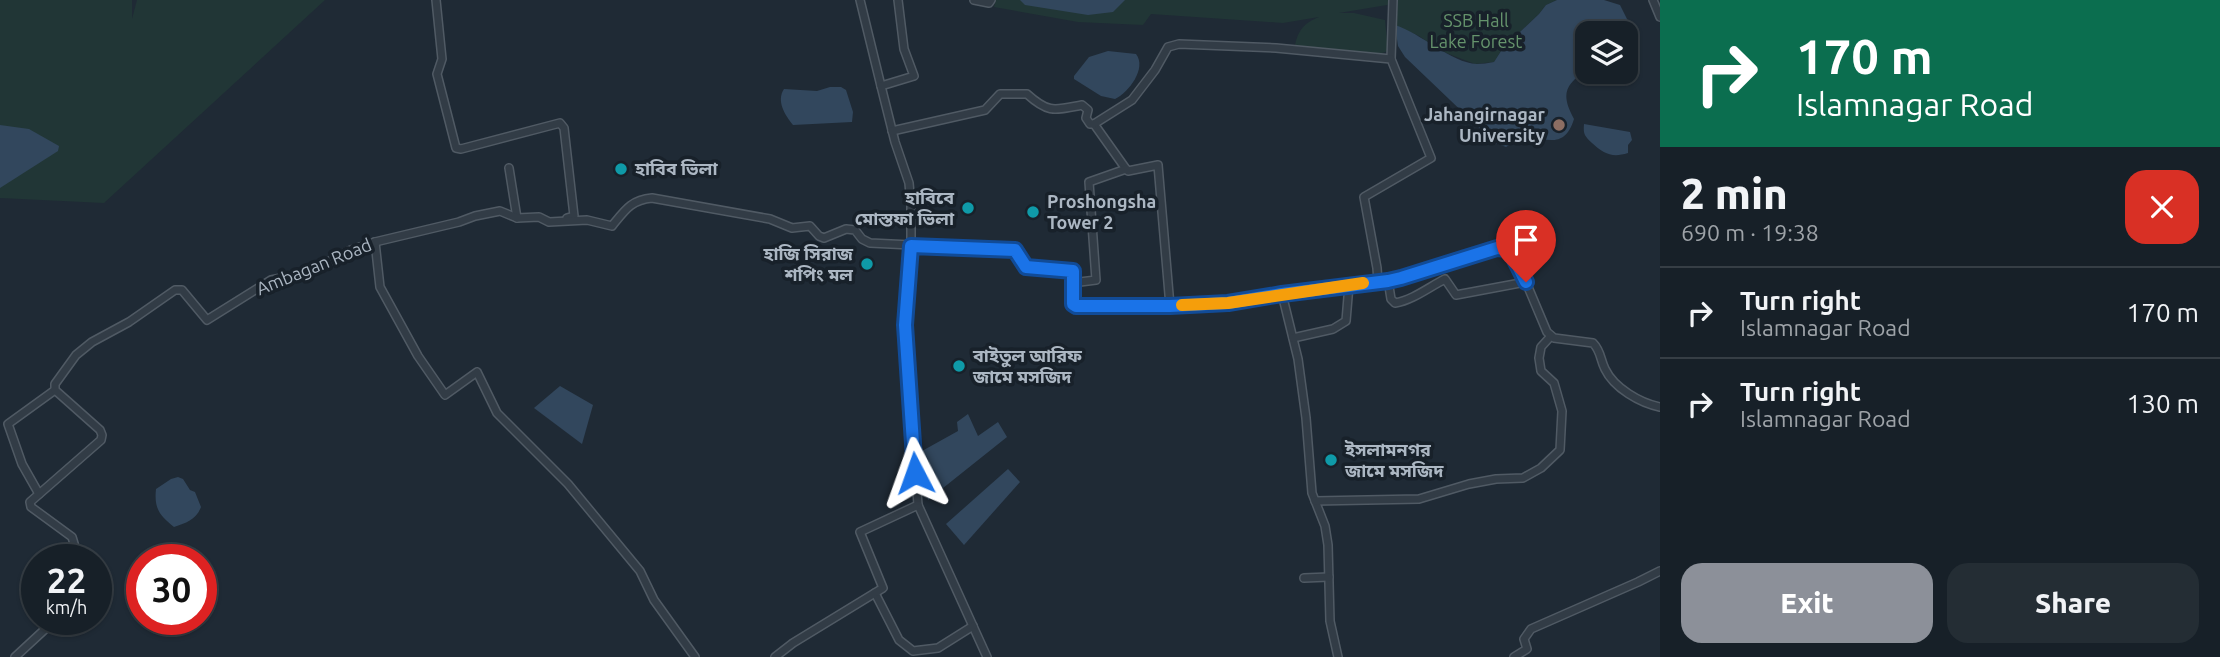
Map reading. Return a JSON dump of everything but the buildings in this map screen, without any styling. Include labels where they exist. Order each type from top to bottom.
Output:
[{"type":"street","points":[[436,0],[442,58],[437,74],[456,148],[461,149],[560,123],[564,128],[574,216],[556,221]]},
{"type":"street","points":[[860,0],[892,131],[909,183],[911,246],[905,325],[918,505],[987,657]]},
{"type":"street","points":[[881,86],[914,76],[904,49],[898,0]]},
{"type":"street","points":[[974,0],[989,3],[991,0]]},
{"type":"street","points":[[1378,282],[1364,197],[1431,158],[1391,59],[1393,0]]},
{"type":"street","points":[[1653,0],[1660,17]]},
{"type":"street","points":[[1094,124],[1132,100],[1168,47],[1179,44],[1276,48],[1391,59]]},
{"type":"street","points":[[892,131],[985,110],[1000,94],[1027,94],[1043,108],[1058,109],[1082,105],[1087,110],[1086,118],[1090,124],[1094,124],[1126,169]]},
{"type":"street","points":[[1072,283],[1096,281],[1089,182],[1126,169],[1128,171],[1158,165],[1170,306]]},
{"type":"street","points":[[509,168],[517,218]]},
{"type":"street","name":"Ambagan Road","points":[[55,390],[55,384],[76,355],[175,290],[182,290],[206,320],[271,280],[307,273],[351,250],[500,211],[517,218],[539,217],[549,222],[587,220],[612,226],[626,208],[638,199],[652,198],[770,219],[792,228],[810,226],[824,238],[846,229],[855,230],[862,239],[870,243],[911,246]]},
{"type":"street","points":[[375,242],[380,287],[418,356],[445,395],[477,372],[497,414],[568,484],[640,570],[654,600],[695,657]]},
{"type":"street","points":[[911,246],[1015,250],[1026,267],[1073,271],[1073,304],[1076,306],[1228,303],[1388,281],[1497,248],[1507,249],[1520,268],[1547,332],[1554,338],[1593,343],[1615,383],[1629,394],[1660,407]]},
{"type":"street","points":[[1388,281],[1391,299],[1395,303],[1408,301],[1445,279],[1456,295],[1526,282]]},
{"type":"street","points":[[1293,338],[1333,329],[1346,321],[1349,285]]},
{"type":"street","points":[[1282,294],[1293,338],[1306,418],[1310,480],[1325,526],[1331,621],[1338,657]]},
{"type":"street","points":[[1315,501],[1419,499],[1469,484],[1523,478],[1541,468],[1560,450],[1562,411],[1554,383],[1541,371],[1539,358],[1541,347],[1551,336]]},
{"type":"street","points":[[39,494],[22,464],[8,424],[55,390],[100,430],[102,435],[101,440],[30,502],[31,507],[72,537],[74,544]]},
{"type":"street","points":[[775,657],[793,643],[883,588],[860,532],[918,505]]},
{"type":"street","points":[[1514,657],[1529,653],[1524,639],[1531,629],[1660,571]]},
{"type":"street","points":[[1304,578],[1329,577]]},
{"type":"street","points":[[875,593],[899,640],[913,652],[938,648],[973,626]]},
{"type":"street","points":[[16,656],[39,635]]},
{"type":"green space","points":[[0,0],[132,0],[132,19],[137,0],[325,0],[104,203],[0,198],[0,187],[58,146],[0,125]]},
{"type":"green space","name":"SSB Hall Lake Forest","points":[[996,0],[1557,0],[1546,5],[1503,48],[1494,62],[1475,64],[1441,51],[1419,36],[1395,25],[1393,4],[1339,13],[1354,13],[1385,20],[1388,51],[1379,54],[1295,45],[1303,27],[1319,17],[1283,23],[1151,14],[1143,25],[1078,22],[994,7]]},
{"type":"water","points":[[1020,0],[1125,0],[1113,12],[1088,15],[1025,5]]},
{"type":"water","points":[[1557,0],[1604,0],[1620,5],[1628,21],[1575,21],[1575,79],[1569,86],[1566,97],[1574,119],[1566,134],[1555,140],[1525,136],[1506,147],[1495,143],[1405,57],[1398,46],[1395,25],[1457,59],[1477,64],[1494,62],[1503,48],[1546,5]]},
{"type":"water","points":[[1108,51],[1136,54],[1139,60],[1135,79],[1126,91],[1115,99],[1101,96],[1074,79],[1089,57]]},
{"type":"water","points":[[830,87],[846,90],[853,112],[852,122],[793,125],[781,103],[784,89],[817,91]]},
{"type":"water","points":[[1584,124],[1630,132],[1632,140],[1628,145],[1628,153],[1613,155],[1600,150],[1586,137]]},
{"type":"water","points":[[0,125],[29,129],[59,146],[58,151],[0,188]]},
{"type":"water","points":[[560,386],[593,405],[582,444],[534,408]]},
{"type":"water","points":[[968,414],[978,436],[998,422],[1007,437],[928,500],[922,451],[958,431],[957,422]]},
{"type":"water","points":[[1008,469],[1020,482],[964,545],[946,524]]},
{"type":"water","points":[[178,477],[195,492],[201,507],[193,518],[174,527],[159,511],[156,489]]},
{"type":"slow traffic","points":[[1182,305],[1228,303],[1363,283]]},
{"type":"place","name":"Jahangirnagar University","points":[[1559,125]]},
{"type":"place","name":"হাবিব ভিলা","points":[[621,169]]},
{"type":"place","name":"হাবিবে মোস্তফা ভিলা","points":[[968,208]]},
{"type":"place","name":"Proshongsha Tower 2","points":[[1033,212]]},
{"type":"place","name":"হাজি সিরাজ শপিং মল","points":[[867,264]]},
{"type":"place","name":"বাইতুল আরিফ জামে মসজিদ","points":[[959,366]]},
{"type":"place","name":"ইসলামনগর জামে মসজিদ","points":[[1331,460]]},
{"type":"route","points":[[915,473],[905,325],[911,246],[1015,250],[1026,267],[1073,271],[1073,304],[1076,306],[1228,303],[1388,281],[1497,248],[1507,249],[1526,282]]}]
